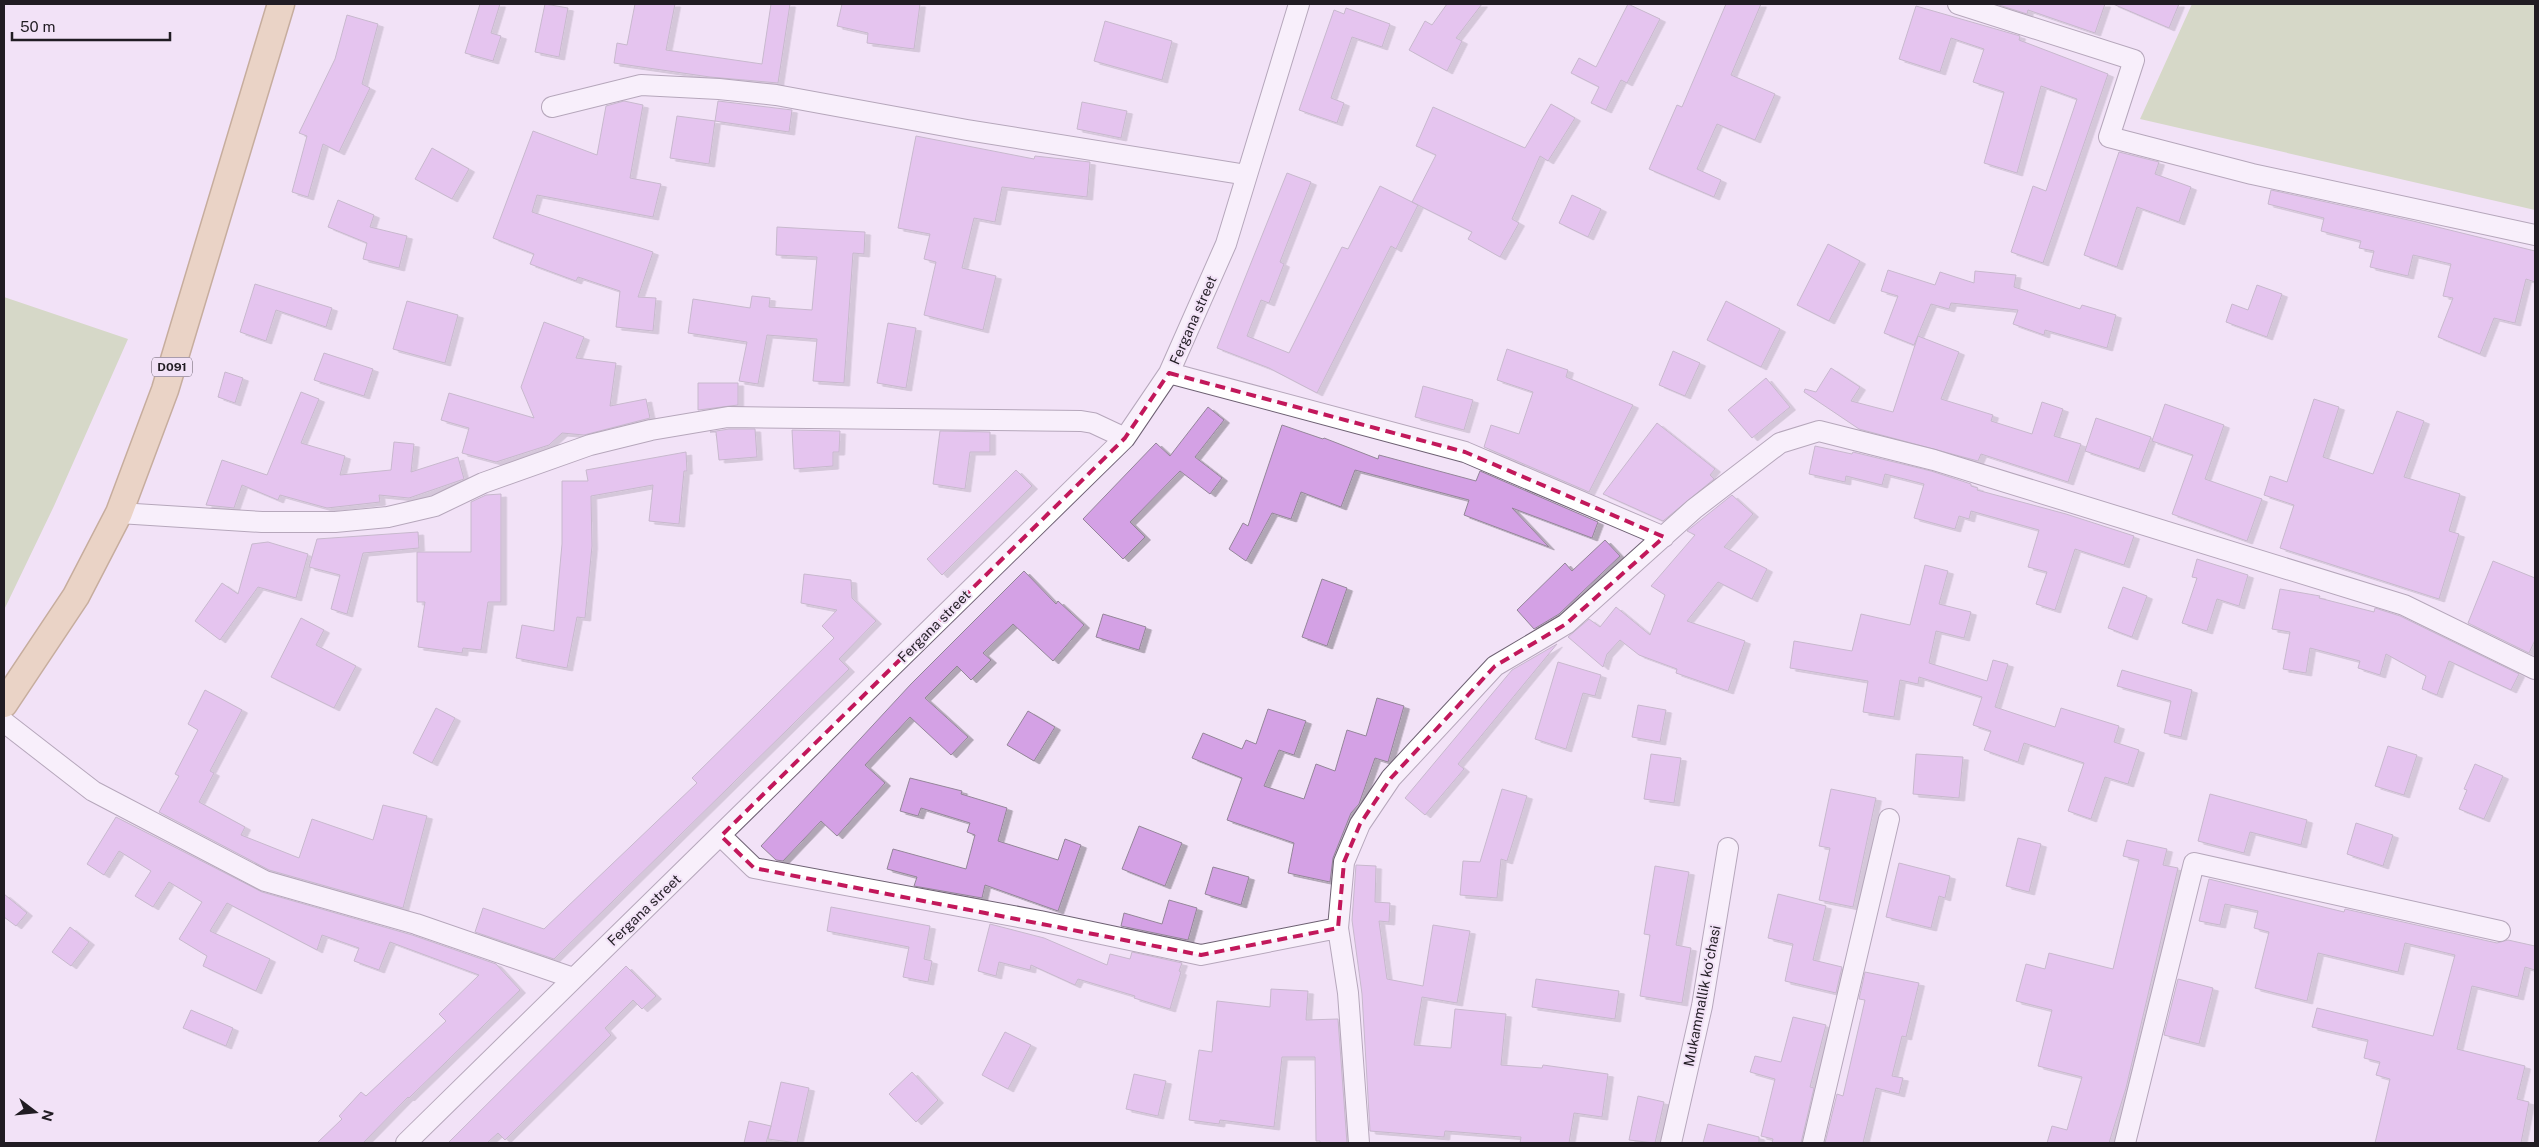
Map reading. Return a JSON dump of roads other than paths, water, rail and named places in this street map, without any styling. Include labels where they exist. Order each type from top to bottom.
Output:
[{"type":"main road","name":"D091","points":[[4,704],[76,596],[119,513],[165,390],[282,4]]},
{"type":"street","name":"Fergana street","points":[[406,1143],[1125,438],[1169,373],[1226,244],[1298,4]]},
{"type":"street","points":[[1958,4],[2134,60],[2109,137],[2252,174],[2535,235]]},
{"type":"street","points":[[552,107],[641,85],[719,89],[776,95],[967,130],[1247,174]]},
{"type":"street","points":[[1169,373],[1465,452],[1664,537]]},
{"type":"street","points":[[119,513],[262,522],[335,522],[388,517],[436,506],[484,484],[590,445],[651,430],[728,417],[1081,421],[1093,423],[1125,438]]},
{"type":"street","points":[[1359,1143],[1348,993],[1338,928],[1344,862],[1360,824],[1391,778],[1495,666],[1566,624],[1694,509],[1780,443],[1819,430],[1934,460],[2404,605],[2535,669]]},
{"type":"street","points":[[4,722],[93,791],[265,881],[416,924],[574,978]]},
{"type":"street","points":[[1813,1143],[1889,819]]},
{"type":"street","points":[[721,836],[754,868],[1040,921],[1201,955],[1338,928]]},
{"type":"street","name":"Mukammallik koʻchasi","points":[[1671,1143],[1702,1006],[1728,848]]},
{"type":"street","points":[[2125,1143],[2194,863],[2500,931]]}]
